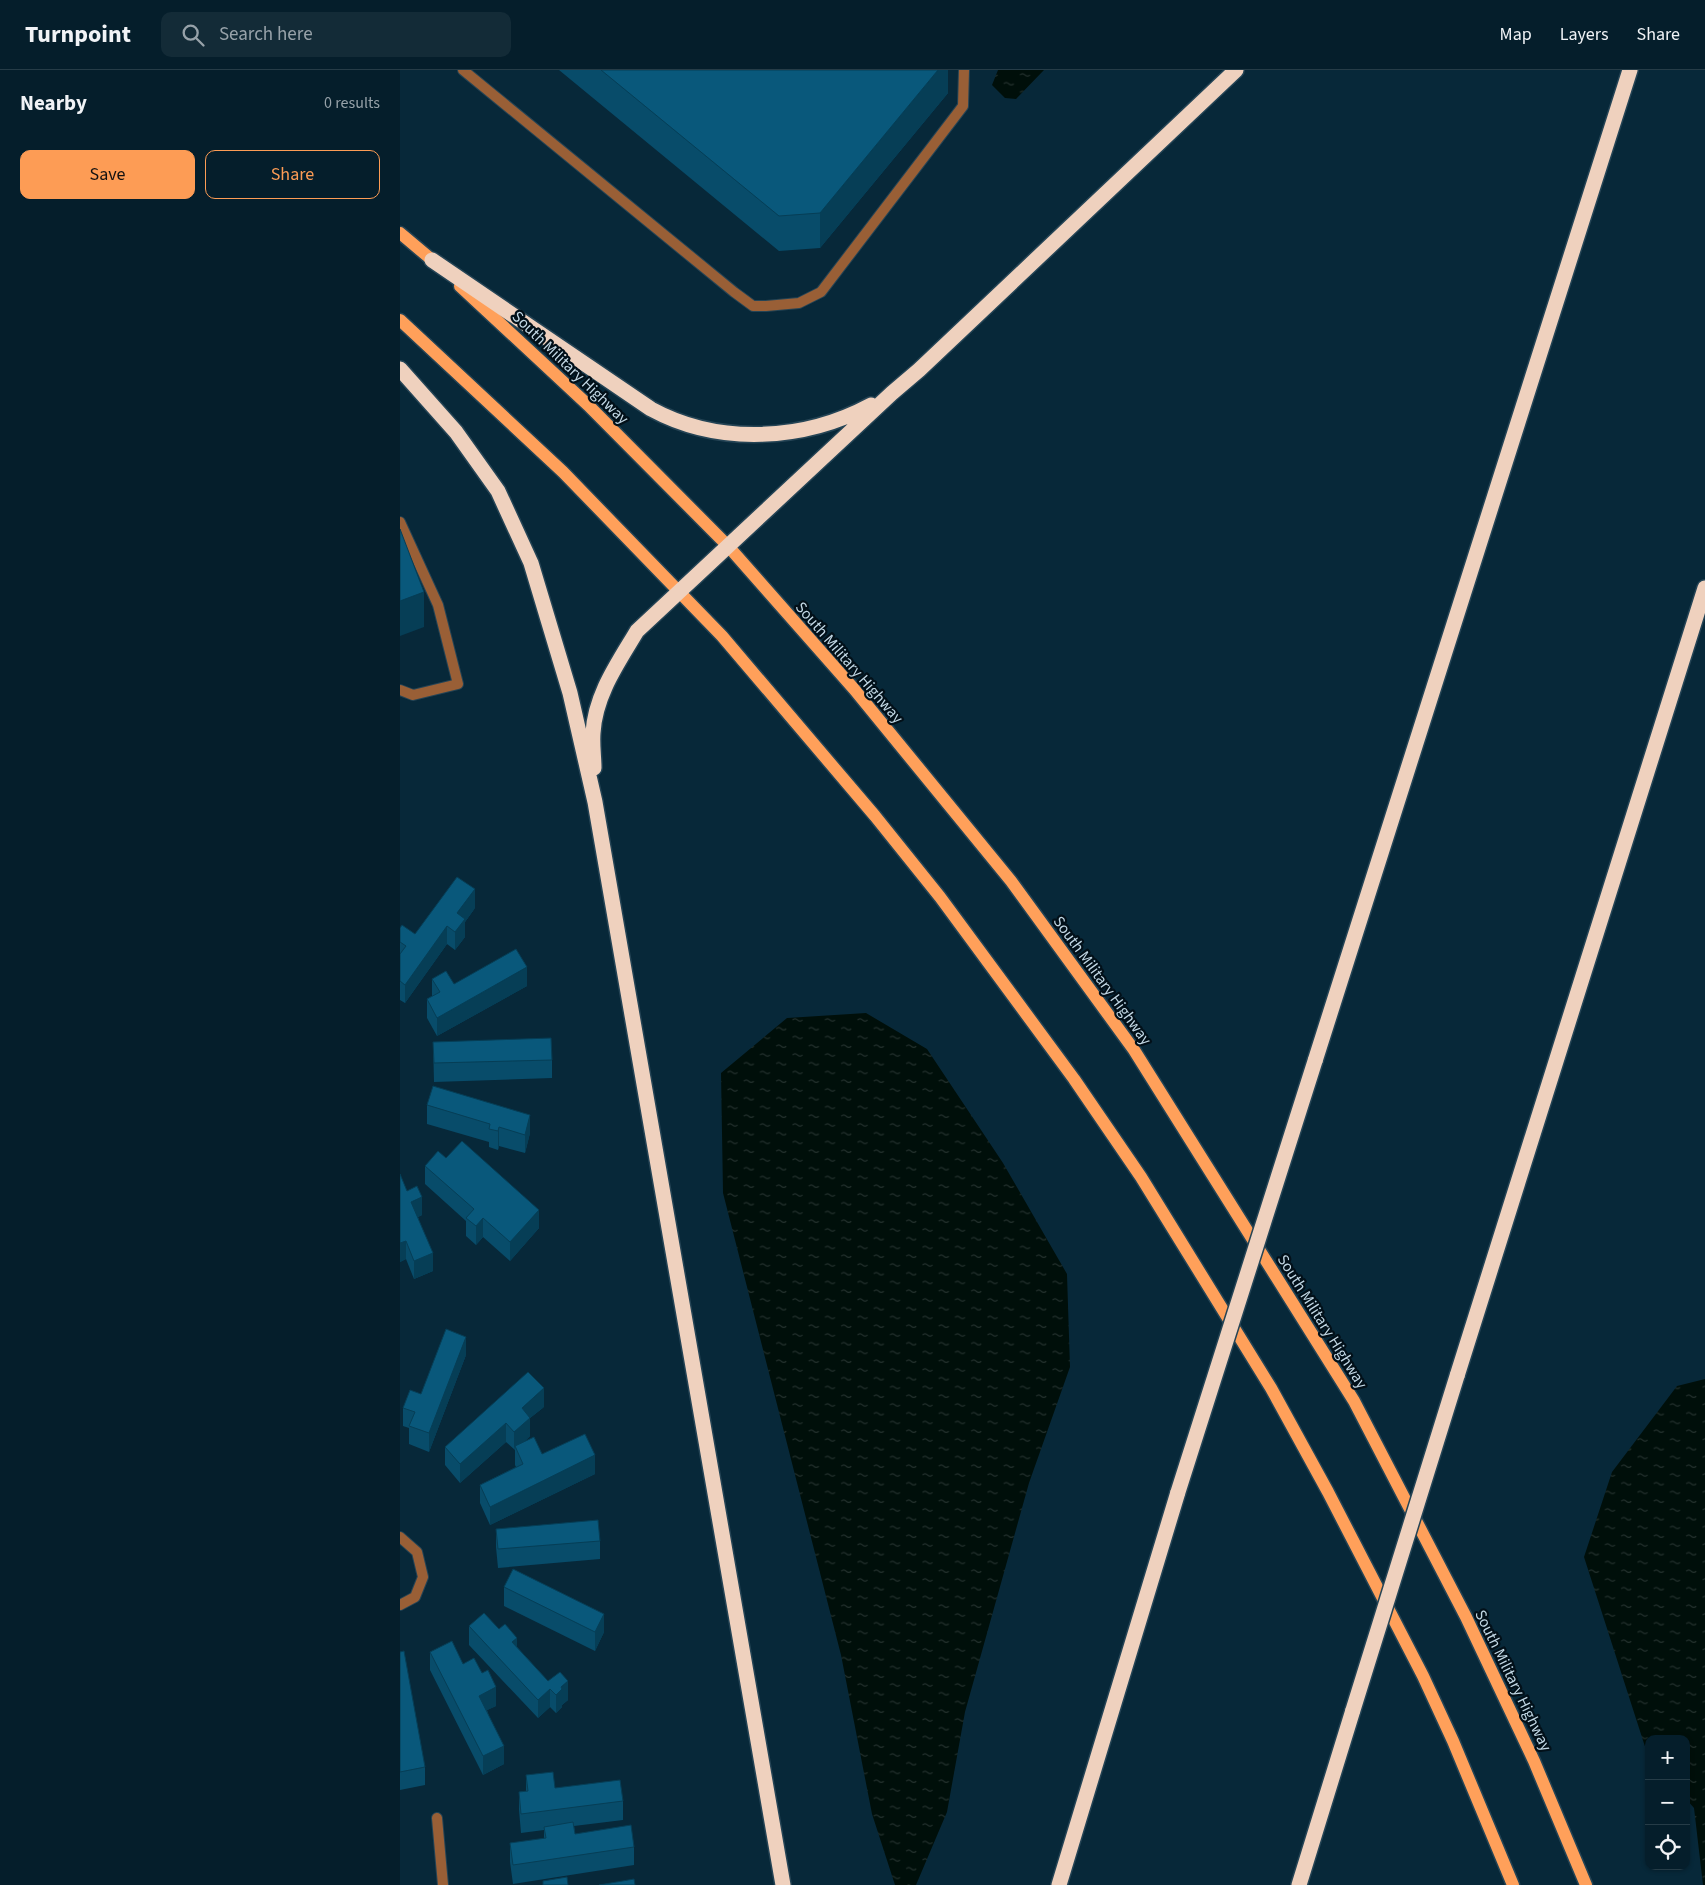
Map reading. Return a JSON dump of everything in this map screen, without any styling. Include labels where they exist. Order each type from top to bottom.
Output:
[{"type":"highway","points":[[595,802],[592,735],[595,714],[610,675],[637,631],[919,370],[1236,70]]},
{"type":"highway","points":[[1059,1885],[1178,1492],[1630,70]]},
{"type":"highway","points":[[432,260],[652,409],[682,423],[726,433],[753,435],[802,431],[848,417],[892,393]]},
{"type":"highway","points":[[400,369],[456,432],[498,491],[531,562],[570,693],[595,802],[783,1885]]},
{"type":"highway","points":[[1299,1885],[1705,588]]},
{"type":"main road","name":"South Military Highway","points":[[400,233],[432,260],[588,405],[728,546],[854,689],[1011,881],[1134,1050],[1354,1401],[1466,1617],[1534,1761],[1586,1885]]},
{"type":"main road","points":[[400,320],[563,472],[735,651],[875,816],[940,897],[1074,1079],[1141,1177],[1271,1388],[1423,1676],[1453,1741],[1513,1885]]},
{"type":"street","points":[[463,70],[753,306],[799,303],[821,292],[963,106],[964,70]]},
{"type":"street","points":[[400,523],[438,605],[458,684],[413,695],[400,690]]},
{"type":"street","points":[[400,1537],[417,1552],[423,1577],[415,1597],[400,1605]]},
{"type":"street","points":[[437,1818],[443,1885]]},
{"type":"water","points":[[998,70],[1044,70],[1016,99],[1005,98],[992,85]]},
{"type":"water","points":[[866,1013],[927,1049],[1003,1163],[1067,1274],[1070,1367],[1029,1483],[965,1712],[947,1812],[916,1885],[895,1885],[872,1814],[841,1655],[723,1193],[721,1073],[787,1018]]},
{"type":"water","points":[[1705,1379],[1705,1885],[1703,1885],[1694,1808],[1690,1804],[1690,1735],[1645,1735],[1645,1747],[1584,1557],[1612,1472],[1677,1386]]},
{"type":"building","points":[[601,70],[938,70],[820,213],[779,216]]},
{"type":"building","points":[[400,529],[424,592],[400,601]]},
{"type":"building","points":[[457,877],[475,889],[457,913],[465,919],[455,932],[447,926],[405,985],[400,981],[400,954],[406,946],[400,942],[400,928],[402,925],[415,934]]},
{"type":"building","points":[[516,949],[527,967],[437,1018],[427,999],[440,992],[432,979],[446,971],[454,984]]},
{"type":"building","points":[[551,1038],[552,1060],[434,1063],[433,1042]]},
{"type":"building","points":[[433,1086],[530,1115],[525,1135],[499,1127],[498,1131],[489,1129],[490,1124],[427,1105]]},
{"type":"building","points":[[462,1141],[539,1210],[510,1242],[483,1218],[476,1226],[466,1218],[474,1209],[425,1166],[438,1151],[446,1158]]},
{"type":"building","points":[[400,1174],[407,1191],[417,1186],[422,1197],[411,1202],[433,1253],[414,1261],[406,1241],[400,1243]]},
{"type":"building","points":[[446,1329],[466,1337],[429,1433],[409,1426],[415,1412],[403,1408],[410,1390],[421,1394]]},
{"type":"building","points":[[528,1372],[544,1388],[522,1408],[530,1418],[514,1432],[506,1423],[460,1464],[445,1447]]},
{"type":"building","points":[[585,1434],[595,1455],[490,1507],[480,1485],[523,1464],[515,1446],[534,1437],[542,1454]]},
{"type":"building","points":[[598,1520],[600,1541],[498,1549],[496,1529]]},
{"type":"building","points":[[513,1569],[604,1614],[595,1632],[504,1587]]},
{"type":"building","points":[[484,1613],[499,1629],[505,1624],[517,1638],[512,1642],[548,1681],[560,1672],[568,1681],[556,1695],[550,1689],[538,1700],[469,1626]]},
{"type":"building","points":[[452,1641],[463,1664],[474,1658],[482,1673],[488,1670],[496,1687],[479,1696],[504,1746],[483,1756],[430,1652]]},
{"type":"building","points":[[404,1651],[425,1767],[400,1772],[400,1652]]},
{"type":"building","points":[[553,1772],[555,1788],[620,1780],[623,1801],[521,1814],[519,1792],[528,1791],[526,1775]]},
{"type":"building","points":[[573,1822],[575,1834],[631,1825],[634,1847],[513,1865],[510,1843],[546,1838],[544,1827]]},
{"type":"building","points":[[567,1877],[568,1885],[543,1885],[543,1881]]},
{"type":"building","points":[[634,1879],[635,1885],[599,1885]]}]
